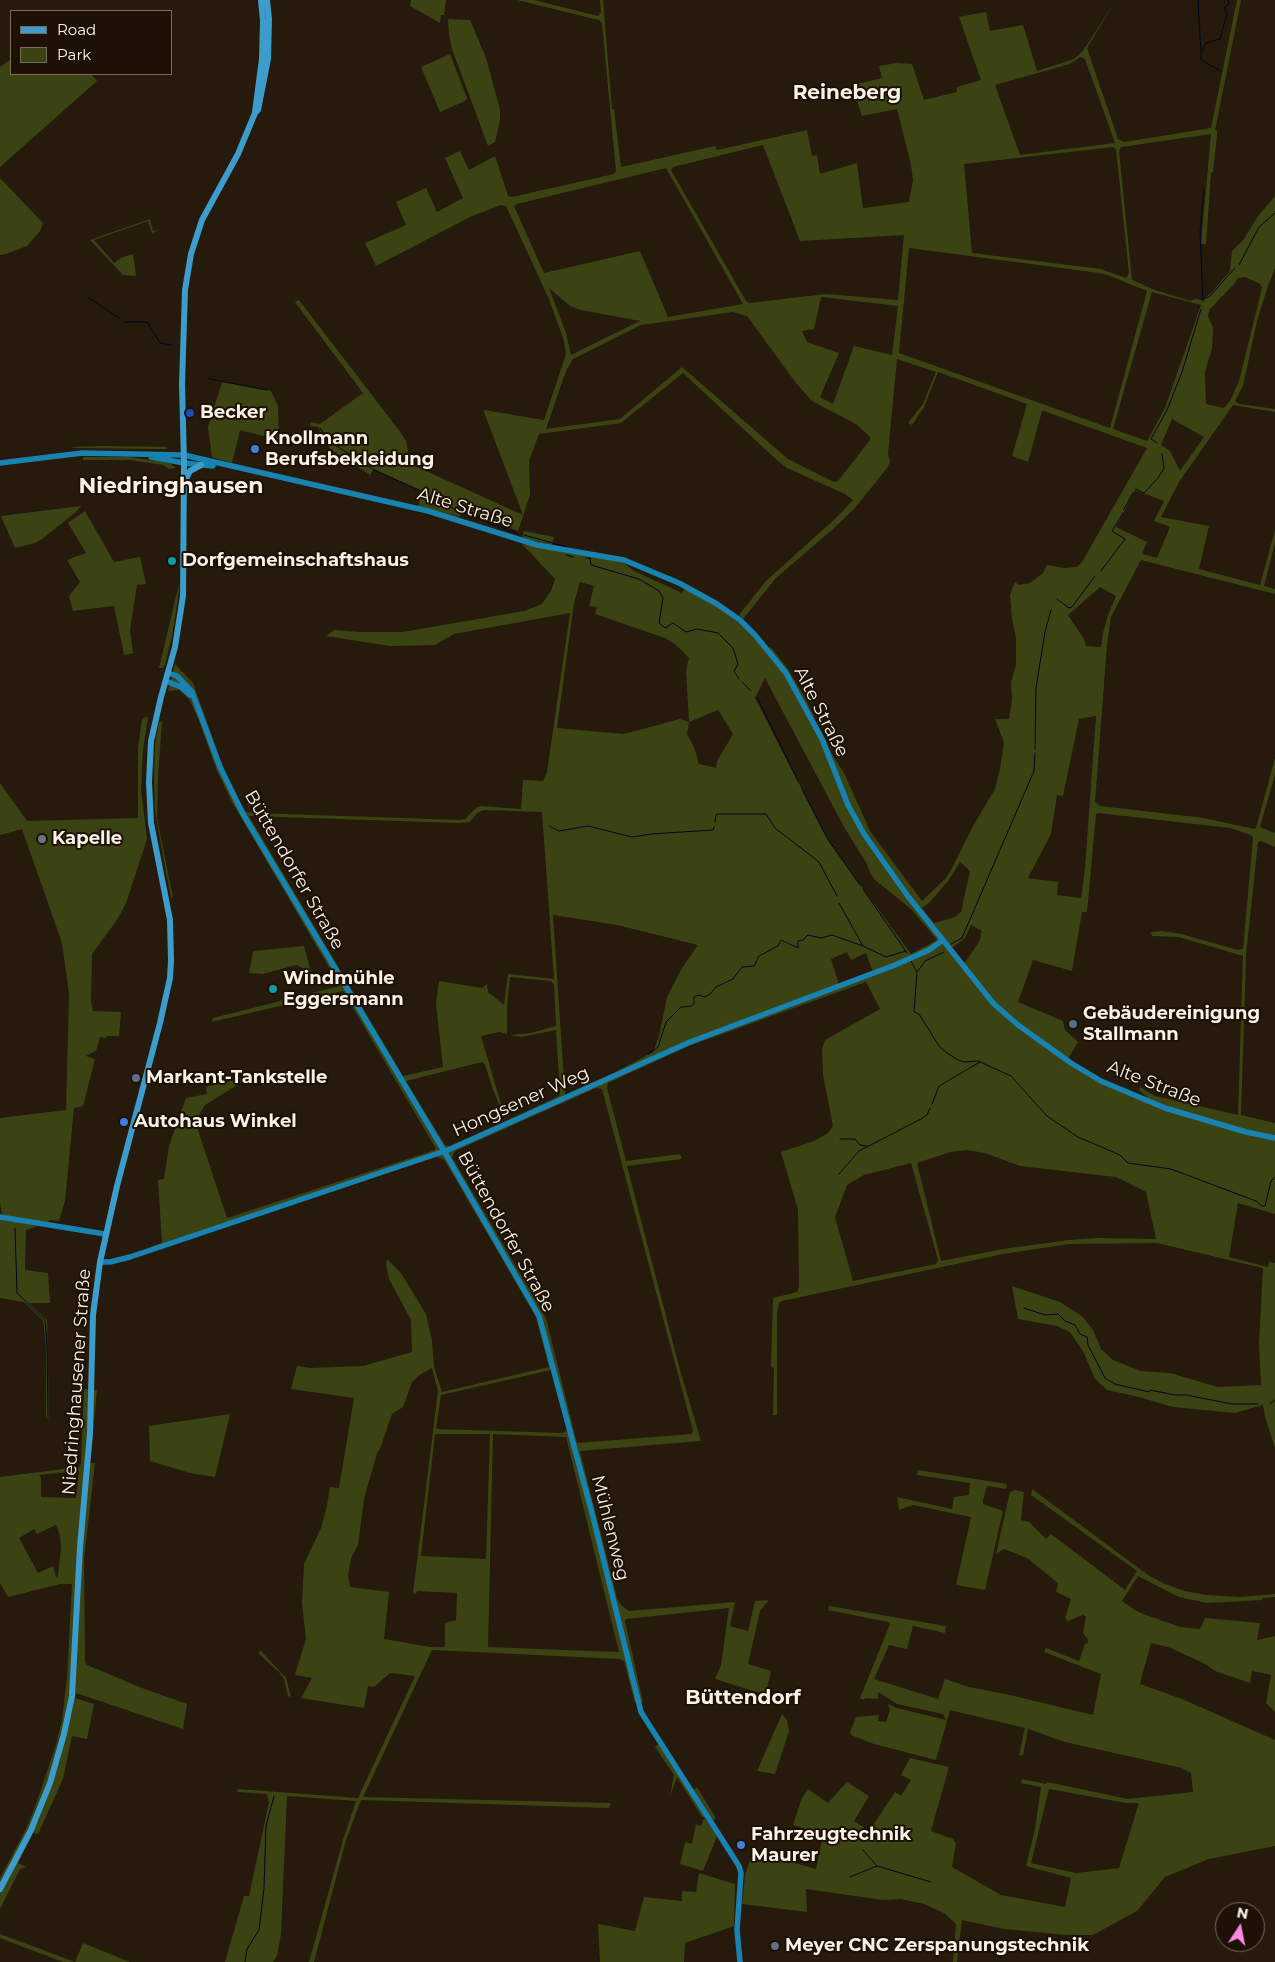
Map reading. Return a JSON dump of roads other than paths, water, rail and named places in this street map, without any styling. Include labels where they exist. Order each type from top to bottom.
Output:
[{"type":"main road","name":"Niedringhausener Straße","points":[[255,113],[262,59],[263,21],[260,0]]},
{"type":"main road","name":"Niedringhausener Straße","points":[[0,1889],[31,1830],[50,1783],[64,1734],[72,1696],[80,1547],[90,1433],[93,1315],[100,1262],[170,978],[172,940],[170,920],[152,831],[148,782],[151,741],[180,623],[183,596],[184,455],[182,384],[185,290],[188,269],[202,220],[238,154],[262,97],[268,59],[269,19],[267,0]]},
{"type":"main road","points":[[184,482],[190,471],[201,464]]},
{"type":"street","points":[[0,463],[82,453],[132,454]]},
{"type":"street","name":"Alte Straße","points":[[132,454],[184,455],[428,511],[537,545],[624,560],[660,574],[717,604],[740,620],[786,673],[822,739],[848,805],[864,834],[943,940],[993,1003],[1018,1025],[1071,1063],[1101,1081],[1164,1108],[1246,1132],[1275,1138]]},
{"type":"street","name":"Alte Straße","points":[[132,454],[184,463],[229,466]]},
{"type":"street","name":"Büttendorfer Straße","points":[[168,672],[177,676],[187,686],[196,702],[220,767],[243,814],[444,1151],[539,1316],[574,1448]]},
{"type":"street","name":"Büttendorfer Straße","points":[[166,681],[181,687],[196,702]]},
{"type":"street","name":"Hongsener Weg","points":[[100,1262],[110,1262],[130,1257],[444,1151],[690,1042],[895,965],[930,950],[943,940]]},
{"type":"street","points":[[0,1217],[106,1234]]},
{"type":"street","name":"Mühlenweg","points":[[574,1448],[641,1712],[739,1866],[741,1873],[737,1930],[740,1962]]},
{"type":"waterway","points":[[1198,0],[1201,52]]},
{"type":"waterway","points":[[1221,71],[1201,60],[1201,54],[1206,43],[1220,39],[1227,14],[1224,8],[1229,4],[1228,0]]},
{"type":"waterway","points":[[1203,301],[1200,232],[1204,189]]},
{"type":"waterway","points":[[1239,265],[1259,227],[1275,213]]},
{"type":"waterway","points":[[1202,300],[1210,296],[1235,268]]},
{"type":"waterway","points":[[89,298],[119,318]]},
{"type":"waterway","points":[[1157,443],[1151,439],[1167,410],[1182,372],[1201,309]]},
{"type":"waterway","points":[[124,322],[147,322],[160,343],[172,345]]},
{"type":"waterway","points":[[209,379],[267,390]]},
{"type":"waterway","points":[[320,428],[329,441],[374,470],[428,494]]},
{"type":"waterway","points":[[1136,489],[1144,493],[1158,478],[1164,468],[1162,454]]},
{"type":"waterway","points":[[1124,509],[1133,493]]},
{"type":"waterway","points":[[431,496],[458,511],[516,533]]},
{"type":"waterway","points":[[1101,571],[1125,539],[1112,531],[1123,513]]},
{"type":"waterway","points":[[524,535],[567,547]]},
{"type":"waterway","points":[[566,555],[573,557]]},
{"type":"waterway","points":[[586,558],[590,558],[591,565],[639,579],[659,591],[663,598],[659,623],[665,628],[673,623],[686,632],[697,629],[718,633],[733,648],[738,664],[734,671],[739,679]]},
{"type":"waterway","points":[[1057,599],[1069,608],[1072,607],[1095,576]]},
{"type":"waterway","points":[[1035,749],[1036,688],[1045,632],[1051,610]]},
{"type":"waterway","points":[[742,682],[751,691]]},
{"type":"waterway","points":[[757,697],[798,781]]},
{"type":"waterway","points":[[951,944],[962,938],[1034,771],[1035,753]]},
{"type":"waterway","points":[[802,789],[827,838],[860,885]]},
{"type":"waterway","points":[[715,822],[716,815],[718,814],[766,814],[775,828],[819,862],[837,896]]},
{"type":"waterway","points":[[549,826],[559,831],[588,826],[632,837],[713,830],[714,827]]},
{"type":"waterway","points":[[863,889],[907,953]]},
{"type":"waterway","points":[[839,903],[863,946],[886,957],[906,951]]},
{"type":"waterway","points":[[648,1054],[658,1047],[666,1022],[681,1007],[691,1006],[694,1004],[694,997],[698,995],[705,997],[716,987],[733,979],[742,967],[754,966],[759,956],[778,946],[781,940],[798,948],[798,941],[803,940],[808,935],[821,938],[832,935],[863,946]]},
{"type":"waterway","points":[[918,971],[925,961],[944,952]]},
{"type":"waterway","points":[[911,961],[917,972],[914,1012],[919,1014],[939,1046],[958,1060],[965,1062],[978,1061],[1011,1076],[1047,1116],[1078,1137],[1120,1155],[1128,1163],[1171,1169],[1256,1201],[1262,1206],[1265,1206],[1271,1181],[1275,1177]]},
{"type":"waterway","points":[[932,1104],[939,1086],[980,1062]]},
{"type":"waterway","points":[[839,1174],[859,1151],[921,1119],[927,1115],[930,1108]]},
{"type":"waterway","points":[[840,1139],[855,1139],[860,1145],[867,1146]]},
{"type":"waterway","points":[[15,1228],[17,1293],[45,1320],[48,1418]]},
{"type":"waterway","points":[[1024,1308],[1045,1315],[1058,1314],[1065,1321],[1075,1325],[1080,1334],[1087,1337],[1088,1345],[1105,1378],[1115,1384],[1149,1392],[1150,1390],[1175,1395],[1186,1395],[1232,1404],[1258,1404]]},
{"type":"waterway","points":[[1270,1404],[1275,1400]]},
{"type":"waterway","points":[[245,1962],[247,1949],[259,1930],[264,1888],[266,1826],[274,1796]]},
{"type":"waterway","points":[[863,1850],[877,1866],[931,1882]]},
{"type":"waterway","points":[[850,1877],[877,1866]]},
{"type":"place","name":"Becker","points":[[190,413]]},
{"type":"place","name":"Knollmann Berufsbekleidung","points":[[255,449]]},
{"type":"place","name":"Dorfgemeinschaftshaus","points":[[172,561]]},
{"type":"place","name":"Kapelle","points":[[42,839]]},
{"type":"place","name":"Windmühle Eggersmann","points":[[273,989]]},
{"type":"place","name":"Gebäudereinigung Stallmann","points":[[1073,1024]]},
{"type":"place","name":"Markant-Tankstelle","points":[[136,1078]]},
{"type":"place","name":"Autohaus Winkel","points":[[124,1122]]},
{"type":"place","name":"Fahrzeugtechnik Maurer","points":[[741,1845]]},
{"type":"place","name":"Meyer CNC Zerspanungstechnik","points":[[775,1946]]},
{"type":"district","name":"Reineberg","points":[[847,93]]},
{"type":"district","name":"Niedringhausen","points":[[171,487]]},
{"type":"district","name":"Büttendorf","points":[[743,1698]]}]
